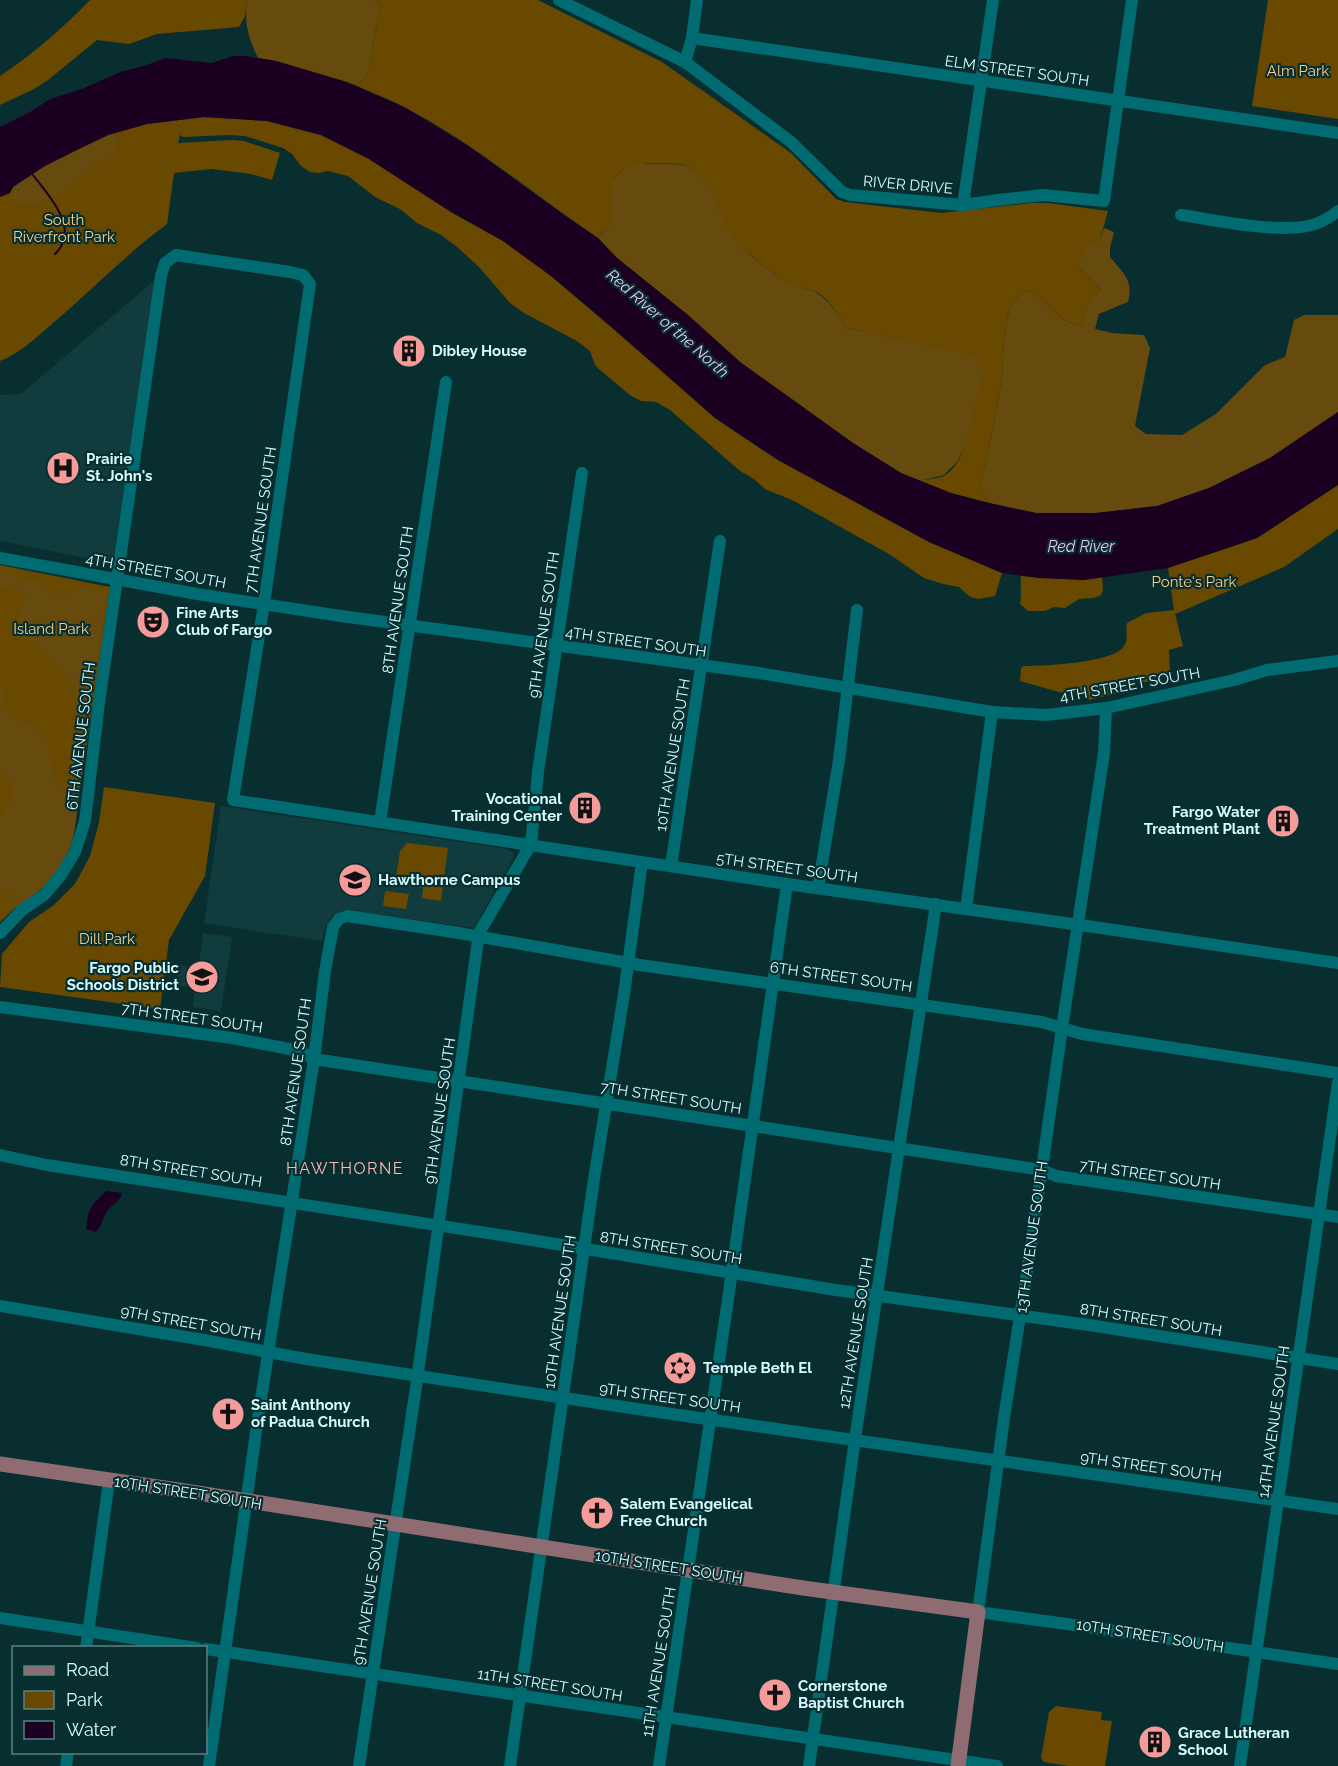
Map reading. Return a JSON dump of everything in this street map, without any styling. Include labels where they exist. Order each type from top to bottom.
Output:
[{"type":"main road","name":"10TH STREET SOUTH","points":[[0,1464],[834,1593],[978,1612]]},
{"type":"main road","name":"13TH AVENUE SOUTH","points":[[958,1763],[978,1612]]},
{"type":"street","points":[[559,0],[685,62],[692,38],[697,0]]},
{"type":"street","points":[[963,206],[993,0]]},
{"type":"street","points":[[1117,101],[1132,0]]},
{"type":"street","name":"ELM STREET SOUTH","points":[[692,38],[1338,133]]},
{"type":"street","name":"RIVER DRIVE","points":[[685,62],[791,142],[842,192],[850,195],[963,206],[1043,195],[1104,201],[1117,101]]},
{"type":"street","points":[[1181,215],[1275,228],[1295,228],[1317,224],[1338,211]]},
{"type":"street","name":"6TH AVENUE SOUTH","points":[[0,933],[22,910],[44,895],[61,875],[75,852],[85,821],[98,713],[161,276],[165,263],[176,255],[290,272],[303,275],[307,280]]},
{"type":"street","name":"7TH AVENUE SOUTH","points":[[233,800],[310,284],[307,280]]},
{"type":"street","name":"8TH AVENUE SOUTH","points":[[380,822],[446,382]]},
{"type":"street","name":"9TH AVENUE SOUTH","points":[[359,1766],[396,1525],[478,936],[531,844],[538,772],[582,473]]},
{"type":"street","name":"10TH AVENUE SOUTH","points":[[671,866],[720,542]]},
{"type":"street","name":"4TH STREET SOUTH","points":[[0,558],[264,604],[702,666],[992,712],[1046,715],[1106,708],[1234,680],[1267,670],[1338,661]]},
{"type":"street","points":[[818,888],[839,760],[857,610]]},
{"type":"street","name":"13TH AVENUE SOUTH","points":[[978,1612],[998,1460],[1104,753],[1106,708]]},
{"type":"street","points":[[966,909],[992,712]]},
{"type":"street","name":"5TH STREET SOUTH","points":[[233,800],[787,884],[1338,963]]},
{"type":"street","name":"10TH AVENUE SOUTH","points":[[510,1766],[642,862]]},
{"type":"street","name":"11TH AVENUE SOUTH","points":[[659,1766],[787,884]]},
{"type":"street","points":[[1083,895],[1086,910],[1095,921],[1140,928],[1155,935]]},
{"type":"street","name":"12TH AVENUE SOUTH","points":[[809,1766],[855,1439],[936,904]]},
{"type":"street","name":"6TH STREET SOUTH","points":[[339,919],[347,916],[478,936],[629,963],[1042,1022],[1082,1034],[1338,1073]]},
{"type":"street","name":"8TH AVENUE SOUTH","points":[[209,1766],[268,1351],[331,938],[333,927],[339,919]]},
{"type":"street","name":"7TH STREET SOUTH","points":[[0,1006],[232,1038],[300,1051],[314,1059],[1042,1170],[1056,1176],[1338,1217]]},
{"type":"street","name":"14TH AVENUE SOUTH","points":[[1240,1766],[1338,1082]]},
{"type":"street","name":"8TH STREET SOUTH","points":[[0,1155],[47,1165],[439,1225],[877,1296],[1338,1364]]},
{"type":"street","name":"9TH STREET SOUTH","points":[[0,1306],[306,1359],[1338,1509]]},
{"type":"street","points":[[87,1646],[109,1480]]},
{"type":"street","name":"10TH STREET SOUTH","points":[[978,1612],[1338,1664]]},
{"type":"street","points":[[0,1618],[190,1646]]},
{"type":"street","name":"11TH STREET SOUTH","points":[[207,1649],[520,1694],[958,1763],[997,1766]]},
{"type":"shaded area","name":"Prairie St. John's","points":[[155,280],[113,563],[0,541],[0,395],[21,394]]},
{"type":"shaded area","name":"Hawthorne Campus","points":[[221,806],[507,849],[513,852],[514,857],[474,928],[344,910],[332,916],[325,928],[322,941],[204,923]]},
{"type":"shaded area","name":"Fargo Public Schools District","points":[[203,933],[232,937],[221,1011],[193,1007],[196,983],[190,982],[190,987],[176,985],[179,965],[193,967],[192,971],[198,972]]},
{"type":"green space","points":[[90,0],[247,0],[245,16],[239,27],[157,34],[129,44],[97,40],[48,80],[0,105],[0,76],[47,41]]},
{"type":"green space","points":[[247,0],[375,0],[381,4],[371,65],[365,78],[355,85],[276,61],[258,58],[248,30]]},
{"type":"green space","points":[[375,0],[538,0],[662,62],[791,153],[836,199],[845,202],[941,213],[1032,203],[1108,211],[1099,243],[1077,266],[1101,289],[1088,303],[1081,326],[1064,320],[1032,291],[1022,292],[1009,310],[1004,338],[1002,377],[980,485],[989,503],[951,493],[920,481],[944,476],[954,467],[961,454],[967,439],[970,421],[974,356],[846,328],[824,297],[814,291],[788,283],[738,243],[726,225],[707,183],[701,175],[686,166],[660,163],[626,166],[611,181],[611,222],[598,238],[456,137],[400,105],[355,85],[365,78],[371,65],[381,4]]},
{"type":"green space","name":"Alm Park","points":[[1268,0],[1338,0],[1338,119],[1252,106]]},
{"type":"green space","name":"South Riverfront Park","points":[[204,117],[267,121],[321,135],[369,159],[451,212],[503,241],[551,276],[715,418],[778,460],[929,542],[1002,573],[995,596],[978,599],[970,597],[959,587],[924,578],[889,554],[792,500],[765,489],[740,471],[670,410],[656,402],[641,401],[630,395],[595,365],[590,351],[577,341],[510,303],[479,267],[441,235],[417,223],[400,209],[375,197],[348,176],[328,171],[310,172],[283,148],[245,136],[183,137],[180,135],[178,143],[244,141],[280,153],[272,180],[251,174],[212,169],[174,173],[167,224],[34,340],[15,354],[0,361],[0,197],[10,193],[13,187],[33,175],[108,135],[147,124]]},
{"type":"green space","points":[[117,133],[118,142],[112,155],[56,198],[38,205],[27,206],[15,203],[10,193],[26,177],[76,150]]},
{"type":"green space","points":[[674,164],[695,170],[709,185],[726,224],[741,246],[781,279],[794,286],[814,291],[826,300],[846,328],[974,355],[984,368],[967,442],[957,462],[944,475],[920,481],[901,473],[853,443],[740,362],[688,315],[617,258],[598,238],[611,222],[611,181],[626,166]]},
{"type":"green space","points":[[1104,228],[1114,232],[1110,257],[1123,272],[1130,288],[1128,302],[1099,314],[1095,329],[1112,333],[1144,335],[1150,348],[1135,426],[1146,434],[1182,435],[1216,414],[1265,365],[1285,357],[1294,320],[1304,315],[1338,315],[1338,412],[1270,458],[1209,488],[1157,506],[1096,513],[1036,513],[989,503],[980,485],[1002,377],[1004,338],[1009,310],[1022,292],[1032,291],[1064,320],[1081,326],[1088,303],[1101,289],[1077,266],[1090,243],[1099,242]]},
{"type":"green space","name":"Ponte's Park","points":[[1338,485],[1338,529],[1284,567],[1175,614],[1183,646],[1169,650],[1170,674],[1147,682],[1125,680],[1122,694],[1117,693],[1089,700],[1081,695],[1059,692],[1020,681],[1021,668],[1024,666],[1093,660],[1118,652],[1124,646],[1127,638],[1127,623],[1146,613],[1174,610],[1168,568],[1257,538]]},
{"type":"green space","name":"Island Park","points":[[0,565],[110,587],[73,838],[47,884],[0,922]]},
{"type":"green space","points":[[0,573],[41,581],[46,585],[49,594],[63,594],[83,588],[103,592],[106,598],[87,720],[82,722],[75,720],[77,699],[73,688],[60,670],[19,632],[18,612],[26,593],[0,588]]},
{"type":"green space","points":[[1021,576],[1084,580],[1102,576],[1103,590],[1101,595],[1079,599],[1065,608],[1054,607],[1045,611],[1028,611],[1020,604]]},
{"type":"green space","points":[[0,683],[5,692],[4,705],[10,713],[37,729],[46,738],[54,774],[76,809],[72,841],[61,866],[33,896],[9,911],[7,908],[11,892],[7,888],[0,890],[0,817],[14,792],[12,786],[0,773]]},
{"type":"green space","name":"Dill Park","points":[[104,787],[215,803],[205,876],[169,940],[160,1009],[0,987],[2,954],[29,922],[54,905],[75,884],[90,856],[99,822]]},
{"type":"green space","points":[[407,843],[448,848],[441,901],[422,898],[423,888],[395,884],[400,851]]},
{"type":"green space","points":[[385,891],[409,894],[406,909],[383,906]]},
{"type":"green space","points":[[1056,1706],[1102,1712],[1101,1720],[1112,1721],[1105,1766],[1069,1766],[1044,1762],[1041,1758],[1049,1712]]},
{"type":"water","name":"Red River","points":[[233,56],[276,61],[347,82],[406,108],[467,145],[598,238],[617,258],[688,315],[740,362],[853,443],[901,473],[951,493],[1036,513],[1096,513],[1157,506],[1209,488],[1270,458],[1338,412],[1338,485],[1257,538],[1168,568],[1084,580],[1038,578],[1002,573],[929,542],[778,460],[715,418],[551,276],[503,241],[451,212],[369,159],[321,135],[267,121],[204,117],[147,124],[108,135],[77,150],[45,166],[13,187],[10,193],[0,197],[0,127],[50,99],[82,89],[120,72],[165,58],[212,63]]},
{"type":"water","points":[[106,1191],[122,1193],[108,1210],[96,1232],[86,1229],[88,1214],[93,1204]]},
{"type":"waterway","points":[[33,175],[54,203],[64,224],[65,234],[55,254]]},
{"type":"place","name":"Dibley House","points":[[409,351]]},
{"type":"place","name":"Prairie St. John's","points":[[63,468]]},
{"type":"place","name":"Fine Arts Club of Fargo","points":[[153,622]]},
{"type":"place","name":"Vocational Training Center","points":[[585,808]]},
{"type":"place","name":"Fargo Water Treatment Plant","points":[[1283,821]]},
{"type":"place","name":"Hawthorne Campus","points":[[355,880]]},
{"type":"place","name":"Fargo Public Schools District","points":[[202,977]]},
{"type":"place","name":"Temple Beth El","points":[[680,1368]]},
{"type":"place","name":"Saint Anthony of Padua Church","points":[[228,1414]]},
{"type":"place","name":"Salem Evangelical Free Church","points":[[597,1513]]},
{"type":"place","name":"Cornerstone Baptist Church","points":[[775,1695]]},
{"type":"place","name":"Grace Lutheran School","points":[[1155,1742]]},
{"type":"district","name":"HAWTHORNE","points":[[345,1168]]},
{"type":"water label","name":"Red River of the North","points":[[668,323]]}]
